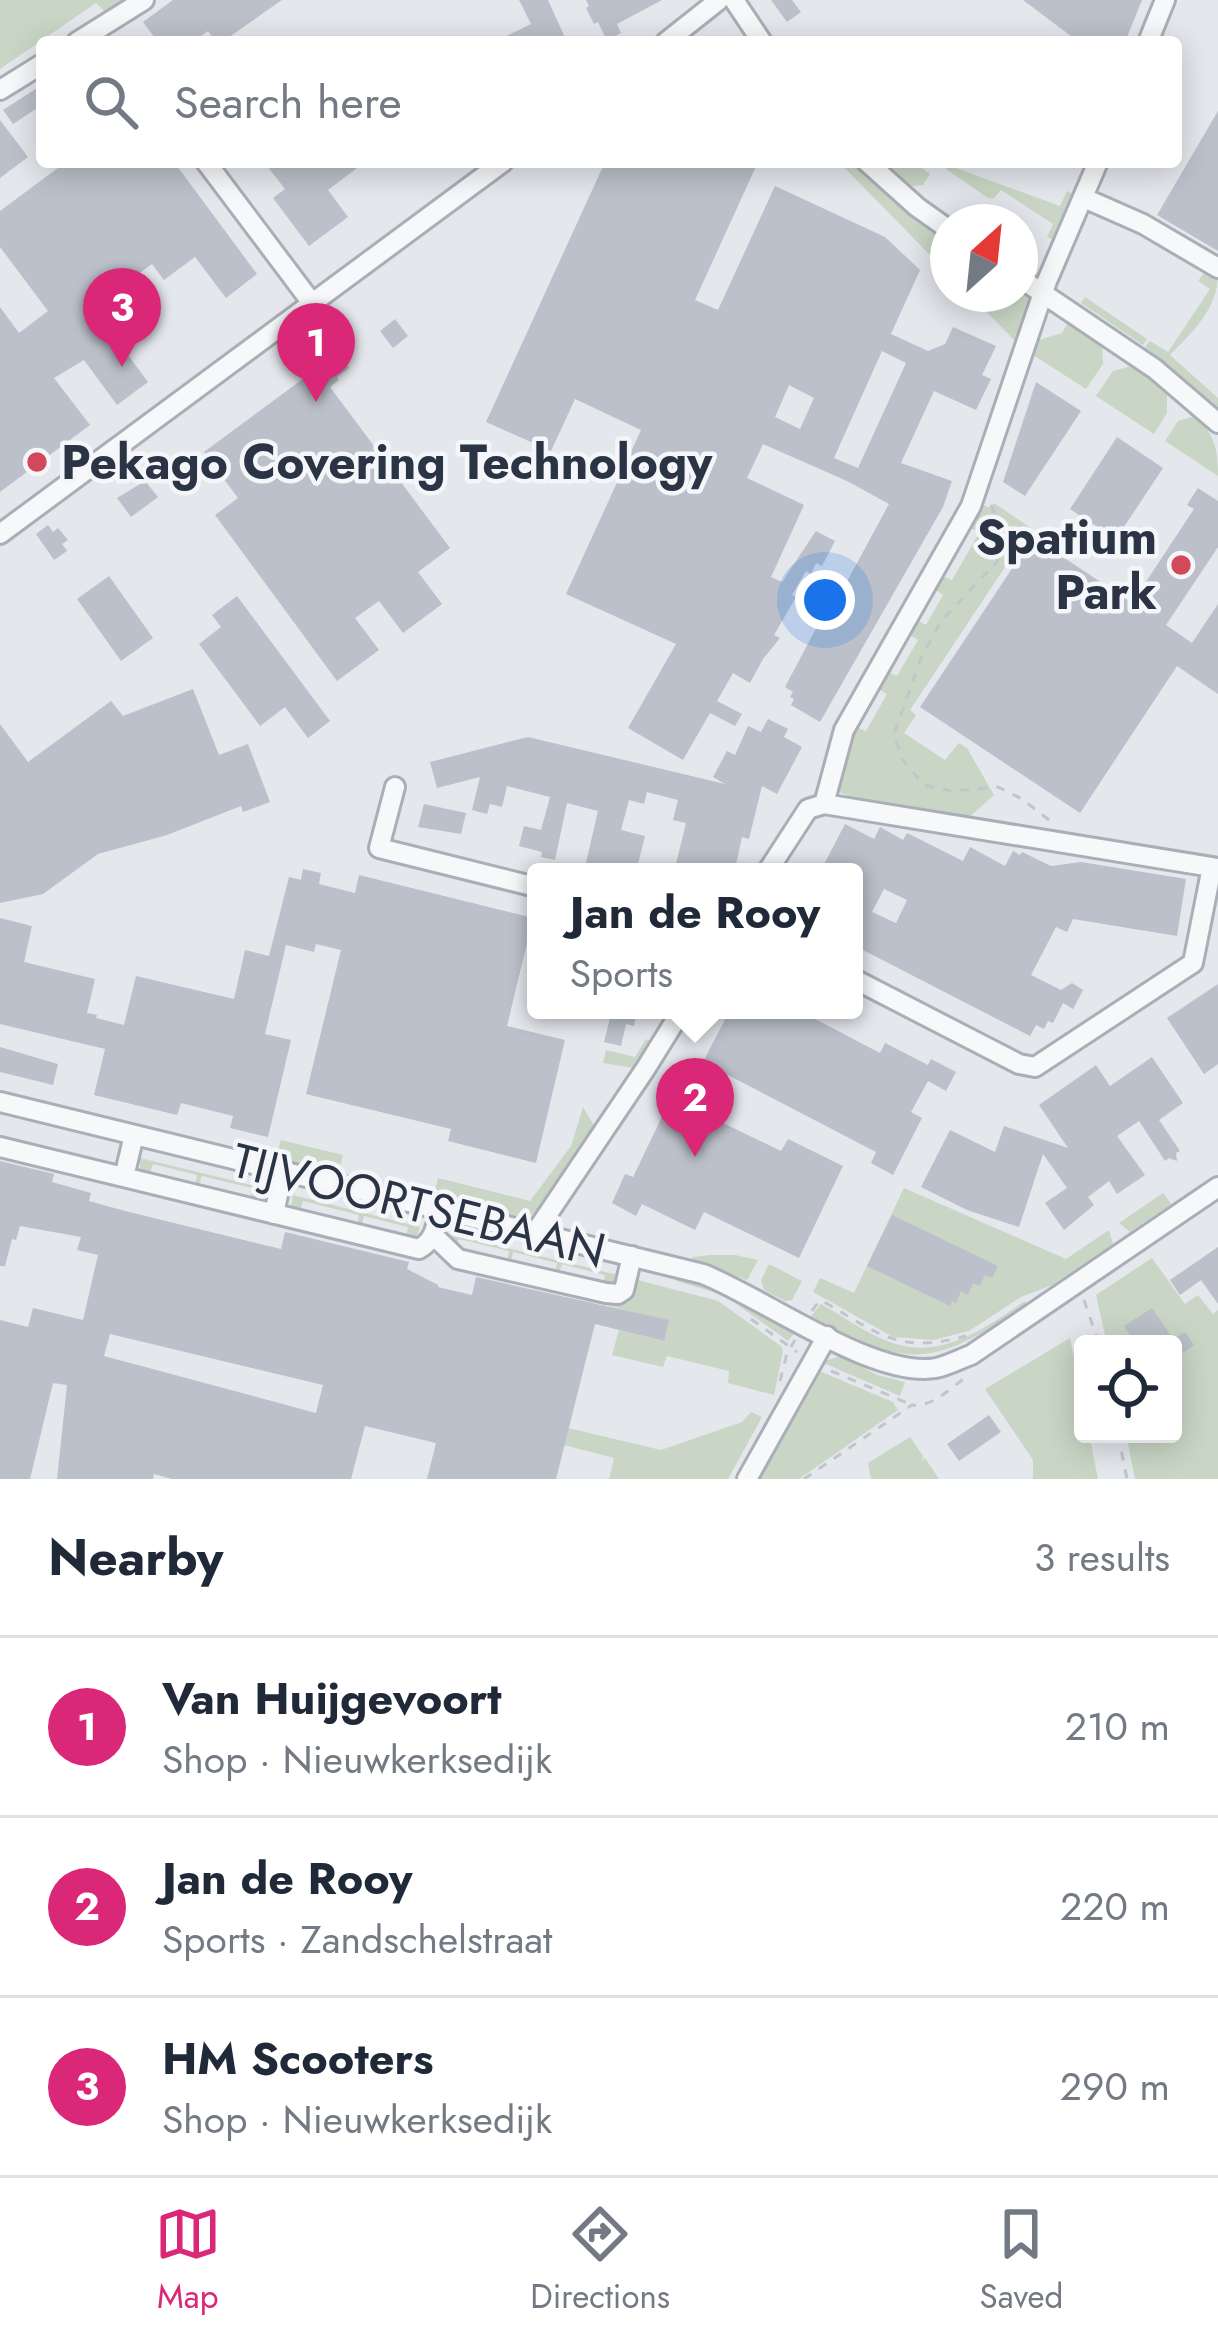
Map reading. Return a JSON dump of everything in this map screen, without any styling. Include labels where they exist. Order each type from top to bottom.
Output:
[{"type":"street","points":[[87,36],[144,0]]},
{"type":"street","points":[[674,36],[719,0]]},
{"type":"street","points":[[734,0],[758,36]]},
{"type":"street","points":[[1151,36],[1166,0]]},
{"type":"street","points":[[106,24],[114,36]]},
{"type":"street","points":[[0,90],[36,68]]},
{"type":"street","points":[[211,168],[312,303]]},
{"type":"street","points":[[0,533],[495,168]]},
{"type":"street","points":[[874,168],[930,216]]},
{"type":"street","points":[[824,804],[844,730],[976,494],[1047,281],[1096,168]]},
{"type":"street","points":[[1084,198],[1143,224],[1218,268]]},
{"type":"street","points":[[1038,290],[1155,369],[1218,422]]},
{"type":"street","points":[[395,787],[379,848],[527,885]]},
{"type":"street","points":[[772,863],[808,809],[824,804],[1215,867],[1193,963],[1035,1067],[1019,1064],[863,984]]},
{"type":"street","points":[[535,1233],[676,1019]]},
{"type":"street","name":"TIJVOORTSEBAAN","points":[[0,1102],[703,1274],[869,1358],[935,1368],[971,1355],[1218,1187]]},
{"type":"street","points":[[124,1177],[134,1135]]},
{"type":"street","points":[[0,1147],[419,1249],[434,1236],[440,1209]]},
{"type":"street","points":[[274,1214],[283,1172]]},
{"type":"street","points":[[434,1236],[458,1259],[606,1293],[624,1290],[632,1256]]},
{"type":"street","points":[[747,1479],[827,1336]]},
{"type":"path","points":[[976,494],[991,504],[997,518],[998,562],[937,628],[894,734],[902,759],[924,785],[951,791],[998,788],[1065,830],[1071,844]]},
{"type":"path","points":[[1076,1282],[1097,1335]]},
{"type":"path","points":[[790,1347],[819,1301],[892,1340],[944,1342],[974,1331]]},
{"type":"path","points":[[805,1479],[912,1405],[812,1362]]},
{"type":"path","points":[[1120,1443],[1127,1479]]},
{"type":"green space","points":[[0,0],[124,0],[105,12],[96,3],[48,36],[36,36],[36,44],[0,69]]},
{"type":"green space","points":[[845,168],[857,168],[930,230],[930,255]]},
{"type":"green space","points":[[890,168],[922,168],[930,174],[923,185],[910,186]]},
{"type":"green space","points":[[946,168],[1060,206],[1067,191],[1074,202],[1058,241],[1047,237],[1053,224],[1038,214],[1038,204],[1022,204],[1001,190],[988,198]]},
{"type":"green space","points":[[1205,272],[1218,275],[1214,298],[1170,355],[1218,398],[1218,407],[1145,347],[1150,341],[1168,352],[1210,289],[1198,281]]},
{"type":"green space","points":[[1085,297],[1147,339],[1143,345],[1081,303]]},
{"type":"green space","points":[[987,312],[1028,312],[1018,344]]},
{"type":"green space","points":[[1068,323],[1102,345],[1103,364],[1086,389],[1033,355],[1039,340],[1062,333]]},
{"type":"green space","points":[[1132,366],[1167,391],[1167,413],[1154,434],[1096,396],[1113,371]]},
{"type":"green space","points":[[1195,416],[1214,443],[1218,476],[1165,441],[1178,421]]},
{"type":"green space","points":[[994,503],[1031,528],[910,710],[916,715],[904,733],[945,760],[959,743],[967,748],[994,795],[966,820],[846,801],[847,795],[834,782],[854,726],[866,731],[887,694],[877,688],[886,671],[897,676],[918,640],[907,633],[915,619],[926,625],[943,595],[933,588],[940,575],[952,580],[979,533],[971,528],[981,504],[991,508]]},
{"type":"green space","points":[[646,1039],[653,1043],[633,1068],[603,1063],[606,1050],[635,1057]]},
{"type":"green space","points":[[583,1107],[596,1129],[543,1206],[527,1218],[440,1201],[434,1193],[438,1178],[530,1201],[571,1146]]},
{"type":"green space","points":[[281,1140],[343,1155],[341,1164],[324,1173],[284,1163],[277,1153]]},
{"type":"green space","points":[[140,1158],[263,1188],[255,1201],[250,1200],[252,1188],[202,1176],[198,1188],[197,1175],[153,1164],[149,1176],[140,1170]]},
{"type":"green space","points":[[904,1188],[1066,1259],[1109,1230],[1113,1244],[969,1331],[933,1340],[893,1337],[813,1292],[820,1278],[854,1293]]},
{"type":"green space","points":[[1163,1193],[1171,1204],[1130,1232],[1119,1223]]},
{"type":"green space","points":[[293,1195],[420,1227],[410,1240],[406,1238],[408,1227],[364,1216],[361,1227],[357,1226],[359,1215],[303,1201],[300,1212],[291,1206]]},
{"type":"green space","points":[[450,1234],[622,1276],[619,1285],[603,1286],[605,1275],[562,1264],[558,1276],[557,1263],[513,1252],[510,1264],[509,1251],[459,1239],[455,1250],[448,1243]]},
{"type":"green space","points":[[692,1257],[758,1260],[747,1280],[694,1263]]},
{"type":"green space","points":[[1152,1258],[1185,1304],[1198,1295],[1213,1314],[1218,1310],[1218,1479],[1135,1479],[1128,1443],[1182,1443],[1182,1335],[1105,1335],[1096,1295]]},
{"type":"green space","points":[[769,1264],[802,1281],[792,1300],[764,1290],[761,1280]]},
{"type":"green space","points":[[677,1276],[720,1290],[796,1331],[788,1341],[724,1295],[676,1281]]},
{"type":"green space","points":[[634,1279],[718,1301],[781,1346],[774,1395],[728,1383],[729,1371],[667,1356],[663,1367],[612,1355],[619,1330],[663,1341],[668,1321],[598,1303],[600,1297],[627,1299]]},
{"type":"green space","points":[[821,1304],[887,1341],[925,1348],[960,1339],[1027,1304],[968,1340],[921,1354],[873,1346],[811,1316]]},
{"type":"green space","points":[[1070,1338],[1074,1443],[1091,1443],[1098,1479],[1033,1479],[1033,1460],[985,1389]]},
{"type":"green space","points":[[842,1356],[877,1375],[905,1382],[900,1396],[821,1362]]},
{"type":"green space","points":[[817,1370],[893,1402],[898,1410],[799,1479],[756,1479]]},
{"type":"green space","points":[[751,1412],[762,1417],[728,1479],[609,1479],[614,1458],[564,1445],[568,1428],[661,1450],[742,1422]]},
{"type":"green space","points":[[910,1437],[939,1479],[871,1479],[868,1463]]},
{"type":"building","points":[[173,0],[282,0],[231,36],[212,36],[208,31],[201,36],[154,36],[143,22]]},
{"type":"building","points":[[519,0],[548,0],[564,36],[506,36],[531,24]]},
{"type":"building","points":[[586,0],[662,0],[617,24],[621,33],[616,36],[605,36],[598,22],[594,24]]},
{"type":"building","points":[[771,0],[792,0],[801,12],[787,22]]},
{"type":"building","points":[[1023,0],[1142,0],[1127,36],[1071,36]]},
{"type":"building","points":[[36,89],[36,109],[13,124],[3,110]]},
{"type":"building","points":[[1218,111],[1218,251],[1157,215]]},
{"type":"building","points":[[0,120],[28,157],[0,178]]},
{"type":"building","points":[[58,168],[178,168],[257,274],[226,298],[195,257],[164,280],[152,264],[123,285],[135,301],[105,324],[148,382],[117,405],[84,360],[54,378],[90,425],[0,492],[0,307],[19,333],[48,311],[0,247],[0,211]]},
{"type":"building","points":[[269,168],[357,168],[328,190],[348,217],[309,246],[273,198],[285,189]]},
{"type":"building","points":[[602,168],[755,168],[695,300],[718,310],[775,186],[885,237],[920,270],[891,334],[928,351],[945,344],[953,327],[996,346],[982,375],[991,379],[976,410],[934,391],[901,463],[952,481],[943,507],[820,722],[791,705],[793,692],[785,687],[820,618],[827,606],[832,609],[889,504],[763,444],[747,478],[804,505],[771,577],[782,582],[816,531],[835,541],[822,566],[816,563],[811,574],[806,571],[774,635],[780,638],[750,683],[733,673],[717,701],[742,714],[735,726],[710,713],[683,760],[628,728],[676,644],[566,594],[641,430],[575,399],[551,451],[486,422]],"holes":[[[882,351],[906,363],[858,468],[834,458]],[[789,385],[814,398],[800,429],[775,417]]]},
{"type":"building","points":[[395,319],[408,336],[393,348],[380,331]]},
{"type":"building","points":[[338,353],[349,368],[330,387],[450,548],[418,572],[442,604],[403,633],[379,601],[355,618],[379,650],[337,681],[215,515],[238,498],[204,452]]},
{"type":"building","points":[[1036,382],[1081,411],[1025,496],[1003,482]]},
{"type":"building","points":[[1117,437],[1163,468],[1116,539],[1070,509]]},
{"type":"building","points":[[145,481],[158,497],[131,517],[117,498]]},
{"type":"building","points":[[1198,488],[1218,501],[1218,547],[1166,625],[1192,643],[1218,604],[1218,694],[1177,666],[1080,813],[920,707],[1033,537],[1132,603],[1194,509],[1187,505]]},
{"type":"building","points":[[48,525],[68,540],[62,544],[67,551],[54,560],[36,534]]},
{"type":"building","points":[[109,576],[153,638],[121,661],[77,599]]},
{"type":"building","points":[[237,596],[330,721],[308,738],[285,707],[260,726],[199,644],[221,627],[212,615]]},
{"type":"building","points":[[193,689],[219,755],[248,744],[270,802],[243,812],[241,806],[167,835],[98,854],[43,894],[0,903],[0,724],[28,762],[111,701],[123,716]]},
{"type":"building","points":[[768,719],[788,729],[784,737],[802,747],[777,794],[762,786],[749,839],[742,837],[736,863],[676,863],[686,823],[673,820],[678,800],[647,792],[644,804],[629,800],[621,830],[645,836],[638,863],[586,863],[598,811],[567,803],[555,860],[541,857],[542,852],[519,846],[524,826],[541,830],[550,797],[507,786],[502,807],[490,804],[487,814],[472,810],[480,777],[437,788],[430,762],[528,737],[725,784],[713,777],[727,751],[735,755],[748,726],[761,732]]},
{"type":"building","points":[[424,804],[466,813],[461,834],[418,827]]},
{"type":"building","points":[[845,824],[874,839],[880,827],[903,840],[907,833],[963,861],[970,847],[1005,866],[1013,851],[1051,866],[1081,862],[1186,879],[1177,936],[1073,919],[1067,932],[1056,927],[1031,975],[1061,990],[1072,983],[1083,990],[1073,1009],[1063,1003],[1053,1023],[1048,1021],[1044,1029],[1036,1025],[1030,1036],[863,950],[863,863],[825,863]],"holes":[[[884,889],[907,900],[896,923],[872,912]]]},
{"type":"building","points":[[303,869],[321,873],[319,884],[355,893],[359,875],[527,917],[527,943],[507,1026],[565,1040],[536,1163],[448,1141],[451,1129],[306,1094],[341,950],[316,944],[314,952],[286,945],[265,1034],[291,1040],[268,1137],[230,1128],[233,1116],[181,1103],[177,1115],[94,1095],[105,1049],[0,1024],[0,918],[32,926],[24,962],[95,979],[87,1013],[124,1025],[136,976],[234,999],[245,950],[269,956],[289,877],[301,880]]},
{"type":"building","points":[[1218,984],[1218,1064],[1204,1074],[1167,1018]]},
{"type":"building","points":[[610,1019],[635,1019],[634,1026],[626,1024],[621,1046],[604,1042]]},
{"type":"building","points":[[725,1019],[815,1019],[880,1053],[885,1043],[928,1065],[931,1059],[956,1072],[946,1091],[928,1081],[911,1112],[922,1118],[893,1175],[871,1163],[876,1152],[703,1062]]},
{"type":"building","points":[[0,1047],[58,1064],[53,1085],[0,1072]]},
{"type":"building","points":[[1152,1057],[1183,1103],[1159,1120],[1180,1151],[1177,1161],[1165,1161],[1139,1121],[1117,1136],[1145,1175],[1117,1194],[1109,1181],[1088,1197],[1094,1205],[1064,1230],[1045,1203],[1067,1188],[1043,1154],[1019,1227],[967,1210],[921,1187],[950,1130],[995,1152],[1004,1126],[1068,1148],[1039,1105],[1096,1065],[1110,1086]]},
{"type":"building","points":[[671,1098],[781,1151],[788,1139],[843,1166],[799,1258],[704,1212],[695,1230],[642,1204],[636,1216],[612,1203],[625,1174],[633,1177]]},
{"type":"building","points":[[0,1161],[54,1174],[52,1182],[91,1193],[89,1201],[125,1211],[281,1249],[285,1232],[409,1262],[407,1269],[438,1287],[472,1295],[476,1277],[669,1320],[664,1341],[595,1324],[556,1479],[427,1479],[436,1443],[365,1426],[351,1479],[172,1479],[154,1474],[153,1479],[57,1479],[67,1385],[53,1383],[30,1479],[0,1479],[0,1320],[28,1327],[33,1308],[83,1320],[98,1255],[77,1250],[81,1237],[20,1226],[5,1266],[0,1266]],"holes":[[[110,1334],[323,1385],[316,1413],[104,1356]]]},
{"type":"building","points":[[892,1215],[998,1266],[992,1278],[985,1275],[980,1286],[973,1283],[968,1295],[961,1291],[950,1306],[867,1266]]},
{"type":"building","points":[[1218,1247],[1218,1304],[1201,1280],[1180,1295],[1170,1280]]},
{"type":"building","points":[[1152,1308],[1170,1335],[1130,1335],[1124,1326]]},
{"type":"building","points":[[1185,1332],[1194,1345],[1182,1354],[1180,1335]]},
{"type":"building","points":[[989,1415],[1001,1432],[959,1461],[947,1444]]},
{"type":"place","name":"HM Scooters","points":[[122,367]]},
{"type":"place","name":"Van Huijgevoort","points":[[316,402]]},
{"type":"place","name":"Pekago Covering Technology","points":[[37,462]]},
{"type":"place","name":"Spatium Park","points":[[1181,565]]},
{"type":"place","name":"Jan de Rooy","points":[[695,1157]]}]
